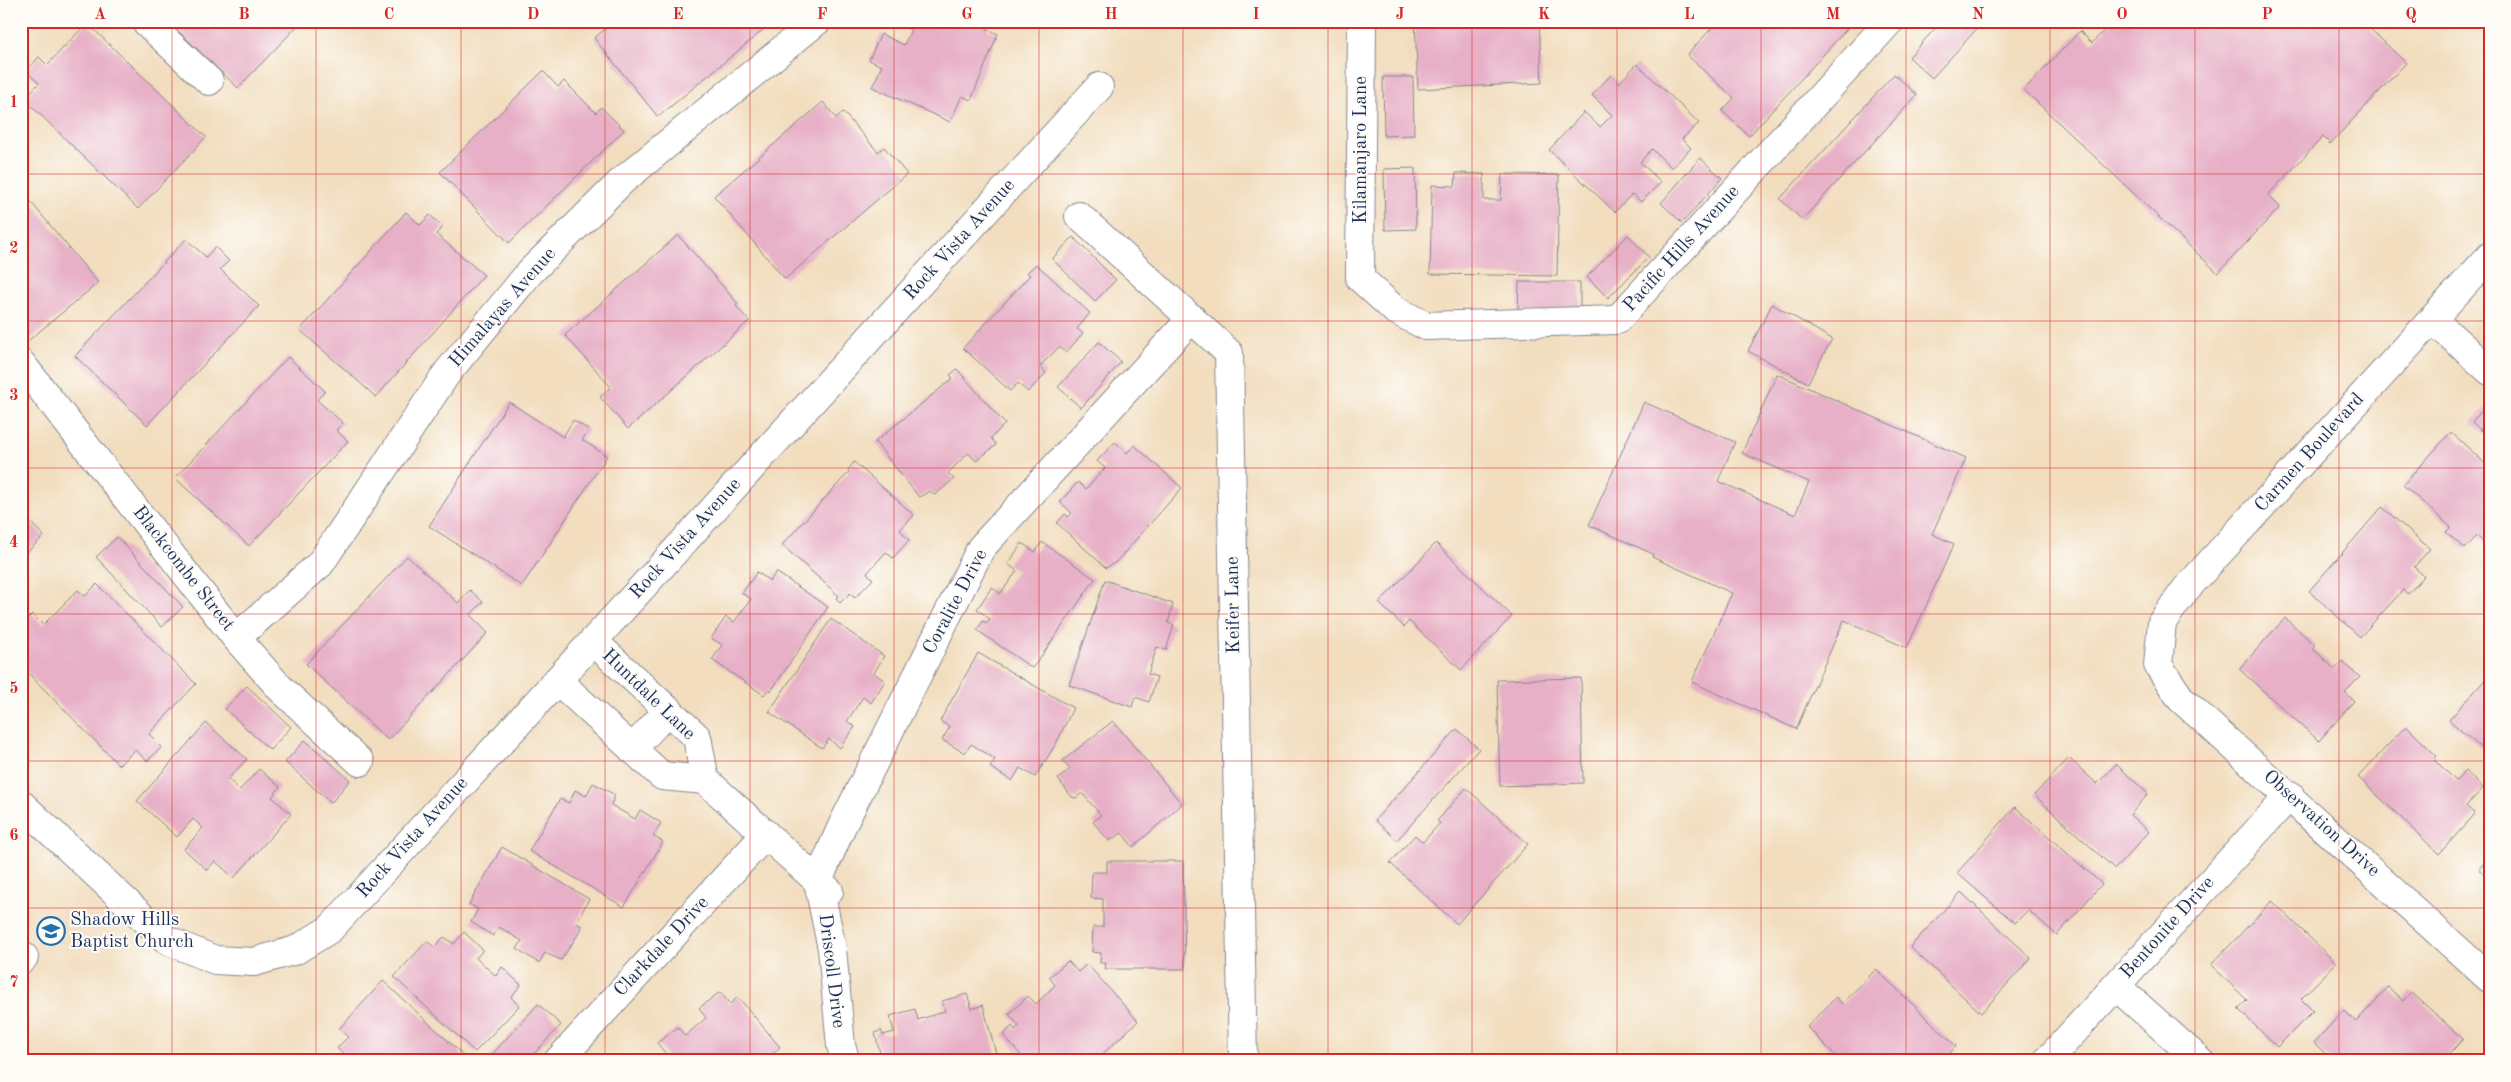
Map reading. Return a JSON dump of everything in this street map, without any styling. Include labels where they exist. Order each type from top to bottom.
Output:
[{"type":"street","points":[[145,21],[209,81]]},
{"type":"street","name":"Himalayas Avenue","points":[[236,638],[320,564],[447,373],[530,272],[622,181],[817,21]]},
{"type":"street","name":"Kilamanjaro Lane","points":[[1360,278],[1362,21]]},
{"type":"street","name":"Pacific Hills Avenue","points":[[1360,278],[1395,310],[1426,326],[1617,320],[1890,21]]},
{"type":"street","name":"Rock Vista Avenue","points":[[21,804],[167,940],[215,960],[254,962],[296,950],[330,928],[1100,87]]},
{"type":"street","name":"Keifer Lane","points":[[1078,216],[1229,353],[1243,1061]]},
{"type":"street","name":"Carmen Boulevard","points":[[2158,664],[2162,622],[2186,590],[2490,256]]},
{"type":"street","name":"Coralite Drive","points":[[825,887],[846,819],[981,548],[1192,318]]},
{"type":"street","points":[[2432,319],[2490,371]]},
{"type":"street","name":"Blackcombe Street","points":[[21,363],[236,638],[281,689],[360,762]]},
{"type":"street","name":"Huntdale Lane","points":[[593,641],[697,737],[705,780]]},
{"type":"street","name":"Observation Drive","points":[[2158,664],[2181,699],[2222,738],[2290,795],[2490,979]]},
{"type":"street","points":[[557,680],[662,776],[705,780],[825,887]]},
{"type":"street","points":[[632,749],[668,710]]},
{"type":"street","name":"Bentonite Drive","points":[[2047,1061],[2290,795]]},
{"type":"street","name":"Clarkdale Drive","points":[[558,1061],[766,834]]},
{"type":"street","name":"Driscoll Drive","points":[[825,887],[841,1046],[846,1061]]},
{"type":"street","points":[[2116,986],[2200,1061]]},
{"type":"building","points":[[168,21],[302,21],[238,88]]},
{"type":"building","points":[[615,21],[774,21],[658,117],[594,38]]},
{"type":"building","points":[[892,21],[990,21],[987,29],[998,34],[971,100],[962,96],[950,122],[872,87],[882,66],[869,60],[881,34],[904,45],[911,30]]},
{"type":"building","points":[[1415,21],[1539,21],[1542,83],[1418,89]]},
{"type":"building","points":[[1718,21],[1854,21],[1749,136],[1722,111],[1734,98],[1687,55]]},
{"type":"building","points":[[1942,21],[1984,21],[1932,78],[1909,57]]},
{"type":"building","points":[[2113,21],[2362,21],[2406,63],[2330,144],[2323,137],[2268,195],[2280,207],[2218,273],[2024,90],[2080,31],[2092,43]]},
{"type":"building","points":[[87,23],[206,137],[138,209],[24,99],[39,83],[26,71],[39,57],[47,65]]},
{"type":"building","points":[[1637,64],[1699,123],[1682,139],[1691,148],[1672,168],[1652,149],[1640,162],[1661,182],[1641,202],[1632,194],[1615,212],[1549,150],[1584,112],[1600,127],[1612,115],[1592,95],[1611,75],[1619,83]]},
{"type":"building","points":[[543,71],[558,87],[564,81],[596,113],[601,107],[624,130],[509,243],[440,172]]},
{"type":"building","points":[[1894,74],[1917,95],[1802,220],[1780,199]]},
{"type":"building","points":[[1383,77],[1413,77],[1414,135],[1384,136]]},
{"type":"building","points":[[823,102],[836,118],[843,112],[878,152],[884,147],[907,174],[785,279],[714,196]]},
{"type":"building","points":[[1700,158],[1722,178],[1682,223],[1661,203]]},
{"type":"building","points":[[1415,168],[1416,229],[1385,230],[1384,169]]},
{"type":"building","points":[[1456,173],[1484,174],[1484,200],[1501,200],[1502,174],[1559,175],[1557,276],[1430,274],[1432,185],[1455,186]]},
{"type":"building","points":[[21,190],[98,283],[23,345],[21,343]]},
{"type":"building","points":[[406,212],[420,225],[430,215],[443,227],[436,234],[484,275],[376,397],[300,330]]},
{"type":"building","points":[[678,235],[738,304],[736,306],[749,321],[628,429],[600,397],[611,387],[565,335]]},
{"type":"building","points":[[1628,235],[1649,257],[1608,298],[1587,277]]},
{"type":"building","points":[[1073,237],[1116,280],[1095,301],[1052,259]]},
{"type":"building","points":[[186,239],[206,257],[215,247],[229,261],[220,269],[259,306],[147,425],[75,356]]},
{"type":"building","points":[[1036,264],[1090,313],[1077,329],[1083,333],[1066,353],[1059,347],[1040,366],[1046,373],[1028,392],[1018,383],[1010,391],[963,348],[1030,275],[1027,273]]},
{"type":"building","points":[[1519,282],[1580,282],[1580,313],[1518,312]]},
{"type":"building","points":[[1772,304],[1832,339],[1808,383],[1748,351]]},
{"type":"building","points":[[1099,342],[1121,362],[1081,408],[1058,387]]},
{"type":"building","points":[[288,357],[325,391],[317,400],[343,423],[336,430],[348,441],[249,546],[175,478]]},
{"type":"building","points":[[957,369],[1005,424],[991,438],[996,445],[976,461],[968,453],[948,473],[954,479],[935,495],[930,491],[919,497],[875,442],[953,378],[950,375]]},
{"type":"building","points":[[1777,374],[1966,458],[1932,534],[1954,544],[1907,648],[1844,620],[1796,729],[1692,682],[1732,593],[1652,557],[1653,554],[1589,525],[1644,402],[1735,442],[1718,481],[1795,515],[1809,482],[1742,453]]},
{"type":"building","points":[[2490,401],[2490,438],[2472,422]]},
{"type":"building","points":[[509,402],[563,437],[573,420],[589,430],[582,440],[607,456],[522,586],[429,526]]},
{"type":"building","points":[[2451,432],[2490,468],[2490,548],[2477,536],[2465,549],[2446,532],[2451,527],[2403,485]]},
{"type":"building","points":[[1115,442],[1127,453],[1134,445],[1182,488],[1116,562],[1106,568],[1057,523],[1065,514],[1068,517],[1072,513],[1060,502],[1078,482],[1086,489],[1105,468],[1097,461]]},
{"type":"building","points":[[854,462],[914,515],[900,530],[909,540],[893,558],[886,552],[867,573],[873,579],[855,598],[850,593],[840,603],[836,598],[839,596],[782,545],[849,472],[848,470]]},
{"type":"building","points":[[2382,507],[2430,549],[2414,567],[2424,576],[2408,594],[2403,590],[2360,637],[2309,591]]},
{"type":"building","points":[[21,513],[44,536],[21,558]]},
{"type":"building","points":[[117,537],[183,607],[162,627],[96,557]]},
{"type":"building","points":[[1042,542],[1095,579],[1032,668],[977,630],[983,621],[986,623],[990,619],[977,609],[992,587],[1000,594],[1017,571],[1008,564],[1022,543],[1035,552]]},
{"type":"building","points":[[1436,543],[1512,616],[1461,670],[1409,621],[1404,627],[1379,603]]},
{"type":"building","points":[[407,556],[458,603],[470,590],[483,602],[470,615],[488,633],[388,740],[306,664]]},
{"type":"building","points":[[757,572],[770,581],[776,572],[828,607],[771,691],[769,689],[764,695],[712,660],[722,645],[711,638],[726,617],[734,622],[751,599],[742,593]]},
{"type":"building","points":[[1105,580],[1173,604],[1168,623],[1174,625],[1166,650],[1157,647],[1148,674],[1157,677],[1149,702],[1135,697],[1132,707],[1069,685]]},
{"type":"building","points":[[97,584],[196,684],[149,734],[162,747],[147,761],[135,750],[119,765],[21,666],[21,644],[27,638],[21,632],[21,625],[32,614],[43,625],[78,590],[85,596]]},
{"type":"building","points":[[2285,618],[2315,645],[2312,648],[2335,669],[2342,661],[2360,677],[2345,692],[2354,701],[2319,741],[2239,669]]},
{"type":"building","points":[[831,619],[884,656],[874,673],[885,681],[871,703],[863,697],[847,721],[855,727],[840,748],[829,739],[822,748],[769,712]]},
{"type":"building","points":[[978,653],[1073,708],[1056,744],[1035,777],[1020,768],[1012,781],[990,767],[995,759],[971,744],[965,753],[942,740],[950,727],[940,721]]},
{"type":"building","points":[[2490,674],[2490,756],[2449,720]]},
{"type":"building","points":[[1581,678],[1583,783],[1500,786],[1497,680]]},
{"type":"building","points":[[247,686],[291,727],[270,750],[225,709]]},
{"type":"building","points":[[1113,721],[1182,804],[1133,847],[1122,833],[1109,841],[1093,822],[1101,815],[1082,793],[1076,798],[1072,797],[1058,779],[1070,769],[1062,761]]},
{"type":"building","points":[[206,723],[247,759],[228,779],[240,790],[259,769],[280,787],[272,797],[291,814],[234,878],[215,861],[207,870],[184,849],[203,828],[193,819],[177,837],[137,801]]},
{"type":"building","points":[[2406,726],[2437,756],[2434,759],[2456,781],[2465,771],[2483,788],[2466,806],[2475,814],[2439,854],[2358,777]]},
{"type":"building","points":[[1457,729],[1479,749],[1397,840],[1375,820]]},
{"type":"building","points":[[305,740],[350,780],[331,803],[285,762]]},
{"type":"building","points":[[2069,758],[2097,784],[2116,764],[2148,794],[2130,815],[2149,832],[2115,869],[2034,795]]},
{"type":"building","points":[[593,783],[615,795],[611,805],[635,819],[640,810],[661,823],[653,836],[663,842],[624,907],[529,851],[560,799],[569,803],[575,790],[586,796]]},
{"type":"building","points":[[1466,788],[1528,844],[1457,924],[1390,863],[1415,835],[1423,842],[1440,823],[1437,821]]},
{"type":"building","points":[[2015,807],[2102,884],[2057,935],[2028,910],[2015,923],[1957,873]]},
{"type":"building","points":[[502,847],[589,899],[576,923],[582,926],[581,930],[561,960],[545,953],[539,963],[517,949],[522,941],[499,927],[493,936],[471,922],[478,909],[469,904]]},
{"type":"building","points":[[2490,856],[2490,878],[2479,869]]},
{"type":"building","points":[[1107,861],[1183,861],[1185,969],[1105,969],[1106,963],[1100,963],[1101,953],[1092,952],[1093,927],[1103,927],[1103,899],[1091,898],[1092,872],[1107,872]]},
{"type":"building","points":[[1961,892],[2031,958],[1981,1013],[1910,947]]},
{"type":"building","points":[[2272,901],[2336,963],[2301,999],[2313,1011],[2277,1047],[2238,1009],[2247,1000],[2211,965]]},
{"type":"building","points":[[464,932],[483,950],[476,958],[496,976],[502,967],[521,985],[511,997],[519,1006],[475,1052],[394,977],[427,941],[434,947],[444,937],[454,944]]},
{"type":"building","points":[[1068,961],[1078,972],[1087,964],[1138,1021],[1095,1061],[1026,1061],[1003,1035],[1012,1026],[1015,1030],[1019,1026],[1009,1014],[1028,996],[1036,1004],[1055,985],[1049,977]]},
{"type":"building","points":[[1876,969],[1956,1046],[1942,1061],[1841,1061],[1807,1027],[1836,997],[1842,1004]]},
{"type":"building","points":[[383,981],[458,1050],[463,1056],[459,1061],[365,1061],[363,1058],[360,1061],[351,1061],[337,1048],[348,1037],[339,1029]]},
{"type":"building","points":[[2388,987],[2403,1001],[2411,992],[2463,1039],[2443,1061],[2333,1061],[2314,1043],[2344,1010],[2356,1022]]},
{"type":"building","points":[[720,992],[730,1004],[738,997],[780,1047],[764,1061],[656,1061],[660,1057],[662,1060],[667,1055],[657,1043],[678,1027],[685,1036],[706,1018],[699,1008]]},
{"type":"building","points":[[967,994],[972,1009],[983,1005],[998,1061],[882,1061],[875,1033],[881,1030],[883,1035],[894,1032],[890,1016],[915,1009],[918,1020],[945,1011],[942,1001]]},
{"type":"building","points":[[538,1004],[561,1025],[527,1061],[486,1061]]},
{"type":"building","points":[[1801,1054],[1808,1061],[1794,1061]]},
{"type":"building","points":[[1112,1055],[1135,1060],[1135,1061],[1112,1061]]},
{"type":"place","name":"Shadow Hills Baptist Church","points":[[51,931]]}]
